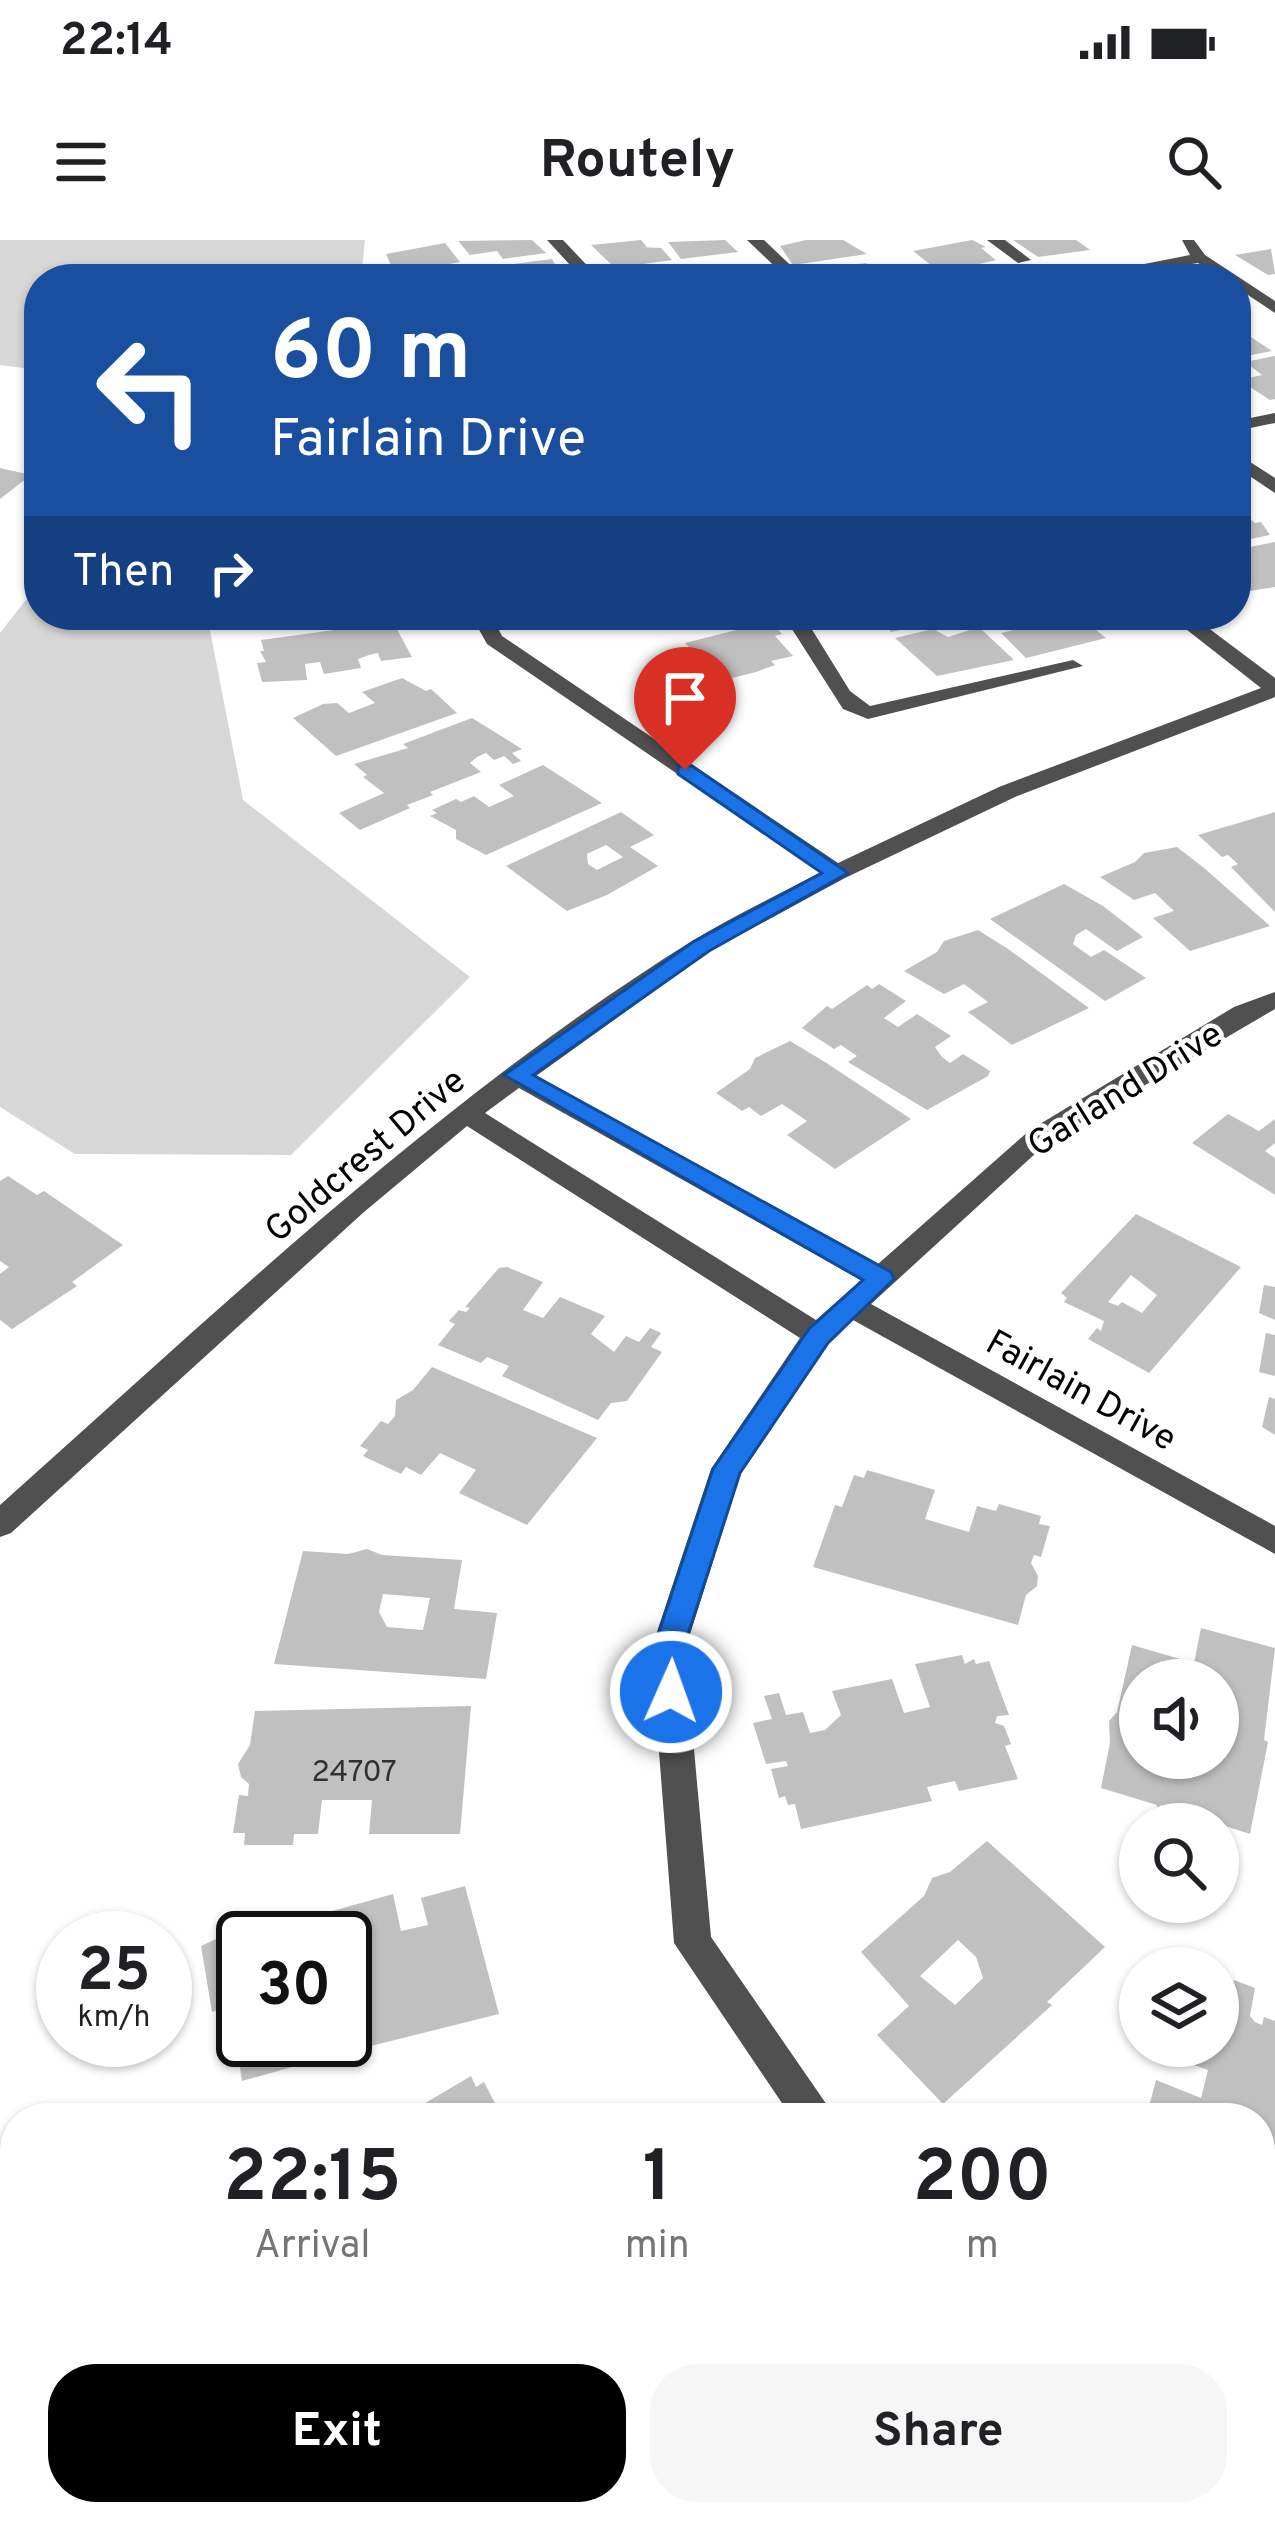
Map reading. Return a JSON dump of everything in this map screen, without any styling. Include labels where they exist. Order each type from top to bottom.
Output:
[{"type":"street","points":[[555,240],[578,264]]},
{"type":"street","points":[[755,240],[780,264]]},
{"type":"street","points":[[995,240],[1023,260]]},
{"type":"street","points":[[1186,240],[1210,264]]},
{"type":"street","points":[[1165,264],[1200,258]]},
{"type":"street","points":[[1251,470],[1275,488]]},
{"type":"street","points":[[489,630],[494,640],[837,873]]},
{"type":"street","points":[[802,630],[841,694],[850,705],[868,713],[1073,666]]},
{"type":"street","points":[[1198,630],[1275,689]]},
{"type":"street","name":"Goldcrest Drive","points":[[1,1522],[354,1205],[515,1075],[701,946],[837,873],[1007,792],[1275,689]]},
{"type":"street","name":"Garland Drive","points":[[805,2103],[693,1943],[668,1650],[727,1469],[818,1336],[1039,1136],[1244,1013],[1275,1000]]},
{"type":"street","points":[[515,1075],[881,1279]]},
{"type":"street","points":[[466,1113],[818,1336]]},
{"type":"street","name":"Fairlain Drive","points":[[850,1306],[1275,1541]]},
{"type":"shaded area","points":[[0,240],[365,240],[363,264],[24,264],[24,368],[0,365]]},
{"type":"shaded area","points":[[24,602],[24,630],[210,630],[243,800],[470,977],[291,1155],[75,1154],[0,1107],[0,633]]},
{"type":"building","points":[[532,240],[546,253],[503,259],[497,251],[470,255],[458,241]]},
{"type":"building","points":[[641,240],[647,247],[641,247],[661,248],[672,260],[611,264],[591,245]]},
{"type":"building","points":[[725,240],[738,252],[681,259],[668,242]]},
{"type":"building","points":[[843,240],[867,254],[792,264],[780,246]]},
{"type":"building","points":[[972,240],[996,260],[930,264],[913,251]]},
{"type":"building","points":[[1013,240],[1076,240],[1090,250],[1038,257]]},
{"type":"building","points":[[445,243],[460,262],[390,264],[386,254]]},
{"type":"building","points":[[1271,249],[1275,274],[1268,275],[1235,255]]},
{"type":"building","points":[[552,259],[555,264],[514,264]]},
{"type":"building","points":[[1251,337],[1272,351],[1251,355]]},
{"type":"building","points":[[1275,356],[1275,399],[1251,388],[1251,377],[1262,375],[1251,361]]},
{"type":"building","points":[[0,468],[24,473],[24,480],[0,499]]},
{"type":"building","points":[[1251,520],[1261,522],[1270,535],[1251,539]]},
{"type":"building","points":[[1275,542],[1275,587],[1251,591],[1251,547]]},
{"type":"building","points":[[334,630],[397,630],[412,657],[381,661],[378,653],[358,659],[361,668],[324,674],[320,662],[305,664],[307,680],[262,682],[257,663],[266,662],[261,640]]},
{"type":"building","points":[[736,630],[778,630],[782,634],[775,636],[793,656],[720,681],[685,643]]},
{"type":"building","points":[[929,630],[948,637],[982,630],[1014,660],[937,676],[895,638]]},
{"type":"building","points":[[1096,630],[1106,638],[1026,658],[1001,633]]},
{"type":"building","points":[[402,678],[426,691],[431,689],[457,713],[336,756],[293,718],[323,704],[337,703],[349,713],[375,703],[362,692]]},
{"type":"building","points":[[472,718],[522,749],[512,753],[521,761],[513,764],[504,756],[494,760],[486,753],[470,763],[481,772],[430,792],[433,795],[407,805],[410,808],[360,830],[339,813],[384,793],[354,764],[408,748],[403,744]]},
{"type":"building","points":[[543,765],[602,803],[486,855],[456,839],[456,830],[430,816],[437,813],[432,810],[456,799],[461,802],[474,796],[489,807],[514,796],[499,785]]},
{"type":"building","points":[[621,812],[654,835],[630,847],[658,866],[567,911],[506,866]],"holes":[[[606,845],[623,857],[597,870],[588,864],[587,854]]]},
{"type":"building","points":[[1275,812],[1275,912],[1231,867],[1238,864],[1228,855],[1222,857],[1198,835]]},
{"type":"building","points":[[1177,847],[1270,926],[1190,951],[1153,918],[1174,911],[1155,893],[1134,900],[1100,877],[1144,853]]},
{"type":"building","points":[[1064,884],[1143,937],[1117,951],[1086,929],[1076,935],[1073,944],[1091,957],[1104,950],[1146,978],[1105,1001],[990,919]]},
{"type":"building","points":[[978,930],[1089,1008],[1012,1045],[968,1012],[988,1002],[964,984],[944,994],[904,971],[937,952],[944,941]]},
{"type":"building","points":[[879,984],[906,1001],[884,1018],[898,1027],[917,1014],[951,1036],[935,1047],[942,1057],[950,1063],[963,1054],[990,1071],[988,1076],[927,1110],[848,1062],[857,1056],[841,1045],[834,1049],[802,1028],[827,1006],[832,1009],[867,985],[872,989]]},
{"type":"building","points":[[790,1041],[911,1119],[835,1169],[787,1135],[807,1121],[782,1104],[761,1116],[749,1107],[742,1111],[716,1093],[750,1069],[755,1058]]},
{"type":"building","points":[[1228,1114],[1259,1131],[1275,1119],[1275,1143],[1265,1151],[1275,1158],[1275,1195],[1192,1143]]},
{"type":"building","points":[[8,1176],[37,1195],[44,1191],[123,1245],[72,1282],[77,1286],[12,1329],[0,1320],[0,1274],[9,1267],[0,1261],[0,1181]]},
{"type":"building","points":[[1136,1214],[1241,1267],[1149,1373],[1088,1339],[1097,1328],[1101,1331],[1104,1321],[1064,1302],[1067,1298],[1061,1293]],"holes":[[[1131,1275],[1157,1295],[1142,1313],[1122,1302],[1118,1306],[1108,1302]]]},
{"type":"building","points":[[499,1268],[543,1282],[523,1310],[543,1318],[560,1297],[605,1316],[591,1334],[614,1352],[626,1336],[639,1342],[650,1328],[661,1333],[651,1347],[662,1352],[627,1401],[611,1403],[598,1420],[502,1376],[509,1366],[487,1357],[481,1363],[438,1345],[455,1324],[449,1321],[459,1310],[466,1312],[470,1308],[465,1307]]},
{"type":"building","points":[[1264,1285],[1275,1287],[1275,1320],[1259,1313]]},
{"type":"building","points":[[1266,1333],[1275,1335],[1275,1376],[1259,1372]]},
{"type":"building","points":[[432,1367],[597,1438],[527,1525],[459,1493],[476,1470],[440,1453],[421,1475],[406,1467],[401,1474],[363,1456],[368,1450],[360,1446],[381,1421],[388,1424],[395,1416],[396,1400],[413,1390]]},
{"type":"building","points":[[1269,1397],[1275,1399],[1275,1435],[1262,1427]]},
{"type":"building","points":[[867,1470],[935,1490],[925,1519],[969,1532],[977,1506],[996,1511],[999,1504],[1041,1516],[1039,1524],[1050,1526],[1041,1557],[1034,1555],[1031,1563],[1037,1586],[1026,1595],[1018,1625],[813,1567],[835,1505],[842,1507],[854,1475],[864,1478]]},
{"type":"building","points":[[367,1549],[382,1555],[462,1560],[454,1609],[497,1613],[486,1679],[274,1664],[303,1551],[348,1554]],"holes":[[[383,1594],[430,1598],[423,1630],[387,1627],[379,1612]]]},
{"type":"building","points":[[1201,1628],[1275,1648],[1264,1740],[1268,1742],[1250,1834],[1239,1830],[1239,1803],[1150,1803],[1101,1788],[1110,1743],[1109,1721],[1119,1703],[1119,1779],[1239,1779],[1239,1659],[1195,1659]]},
{"type":"building","points":[[1132,1645],[1180,1659],[1129,1659]]},
{"type":"building","points":[[962,1655],[965,1664],[974,1659],[976,1664],[989,1661],[1009,1715],[997,1716],[995,1723],[1004,1726],[1011,1744],[1005,1746],[1018,1779],[959,1791],[955,1781],[927,1787],[932,1801],[801,1829],[795,1804],[788,1805],[785,1796],[779,1798],[771,1769],[788,1766],[786,1761],[766,1764],[753,1723],[772,1719],[764,1696],[779,1693],[786,1715],[803,1712],[810,1733],[825,1730],[841,1715],[832,1691],[892,1679],[904,1713],[930,1707],[915,1664]]},
{"type":"building","points":[[471,1706],[460,1834],[369,1834],[372,1800],[322,1800],[318,1834],[294,1834],[293,1845],[244,1845],[245,1833],[233,1833],[239,1795],[248,1796],[249,1784],[241,1777],[238,1764],[250,1745],[255,1711]]},
{"type":"building","points":[[987,1841],[1105,1947],[1047,2002],[1052,2005],[944,2103],[877,2035],[909,2006],[861,1952],[924,1896],[932,1878],[950,1872]],"holes":[[[958,1940],[976,1957],[983,1978],[955,2005],[920,1976]]]},
{"type":"building","points":[[465,1886],[499,2014],[372,2046],[372,1911],[332,1911],[393,1894],[401,1931],[428,1925],[421,1898]]},
{"type":"building","points":[[216,1939],[216,2011],[212,2012],[201,1946]]},
{"type":"building","points":[[1239,1982],[1255,1988],[1250,2016],[1262,2025],[1264,2017],[1275,2021],[1275,2103],[1150,2103],[1156,2080],[1201,2098],[1208,2070],[1199,2067],[1239,2067]]},
{"type":"building","points":[[240,2067],[292,2067],[242,2081]]},
{"type":"building","points":[[471,2076],[476,2087],[484,2082],[495,2103],[425,2103]]},
{"type":"route","points":[[671,1692],[668,1650],[727,1469],[818,1336],[881,1279],[515,1075],[701,946],[837,873],[685,770]]}]
